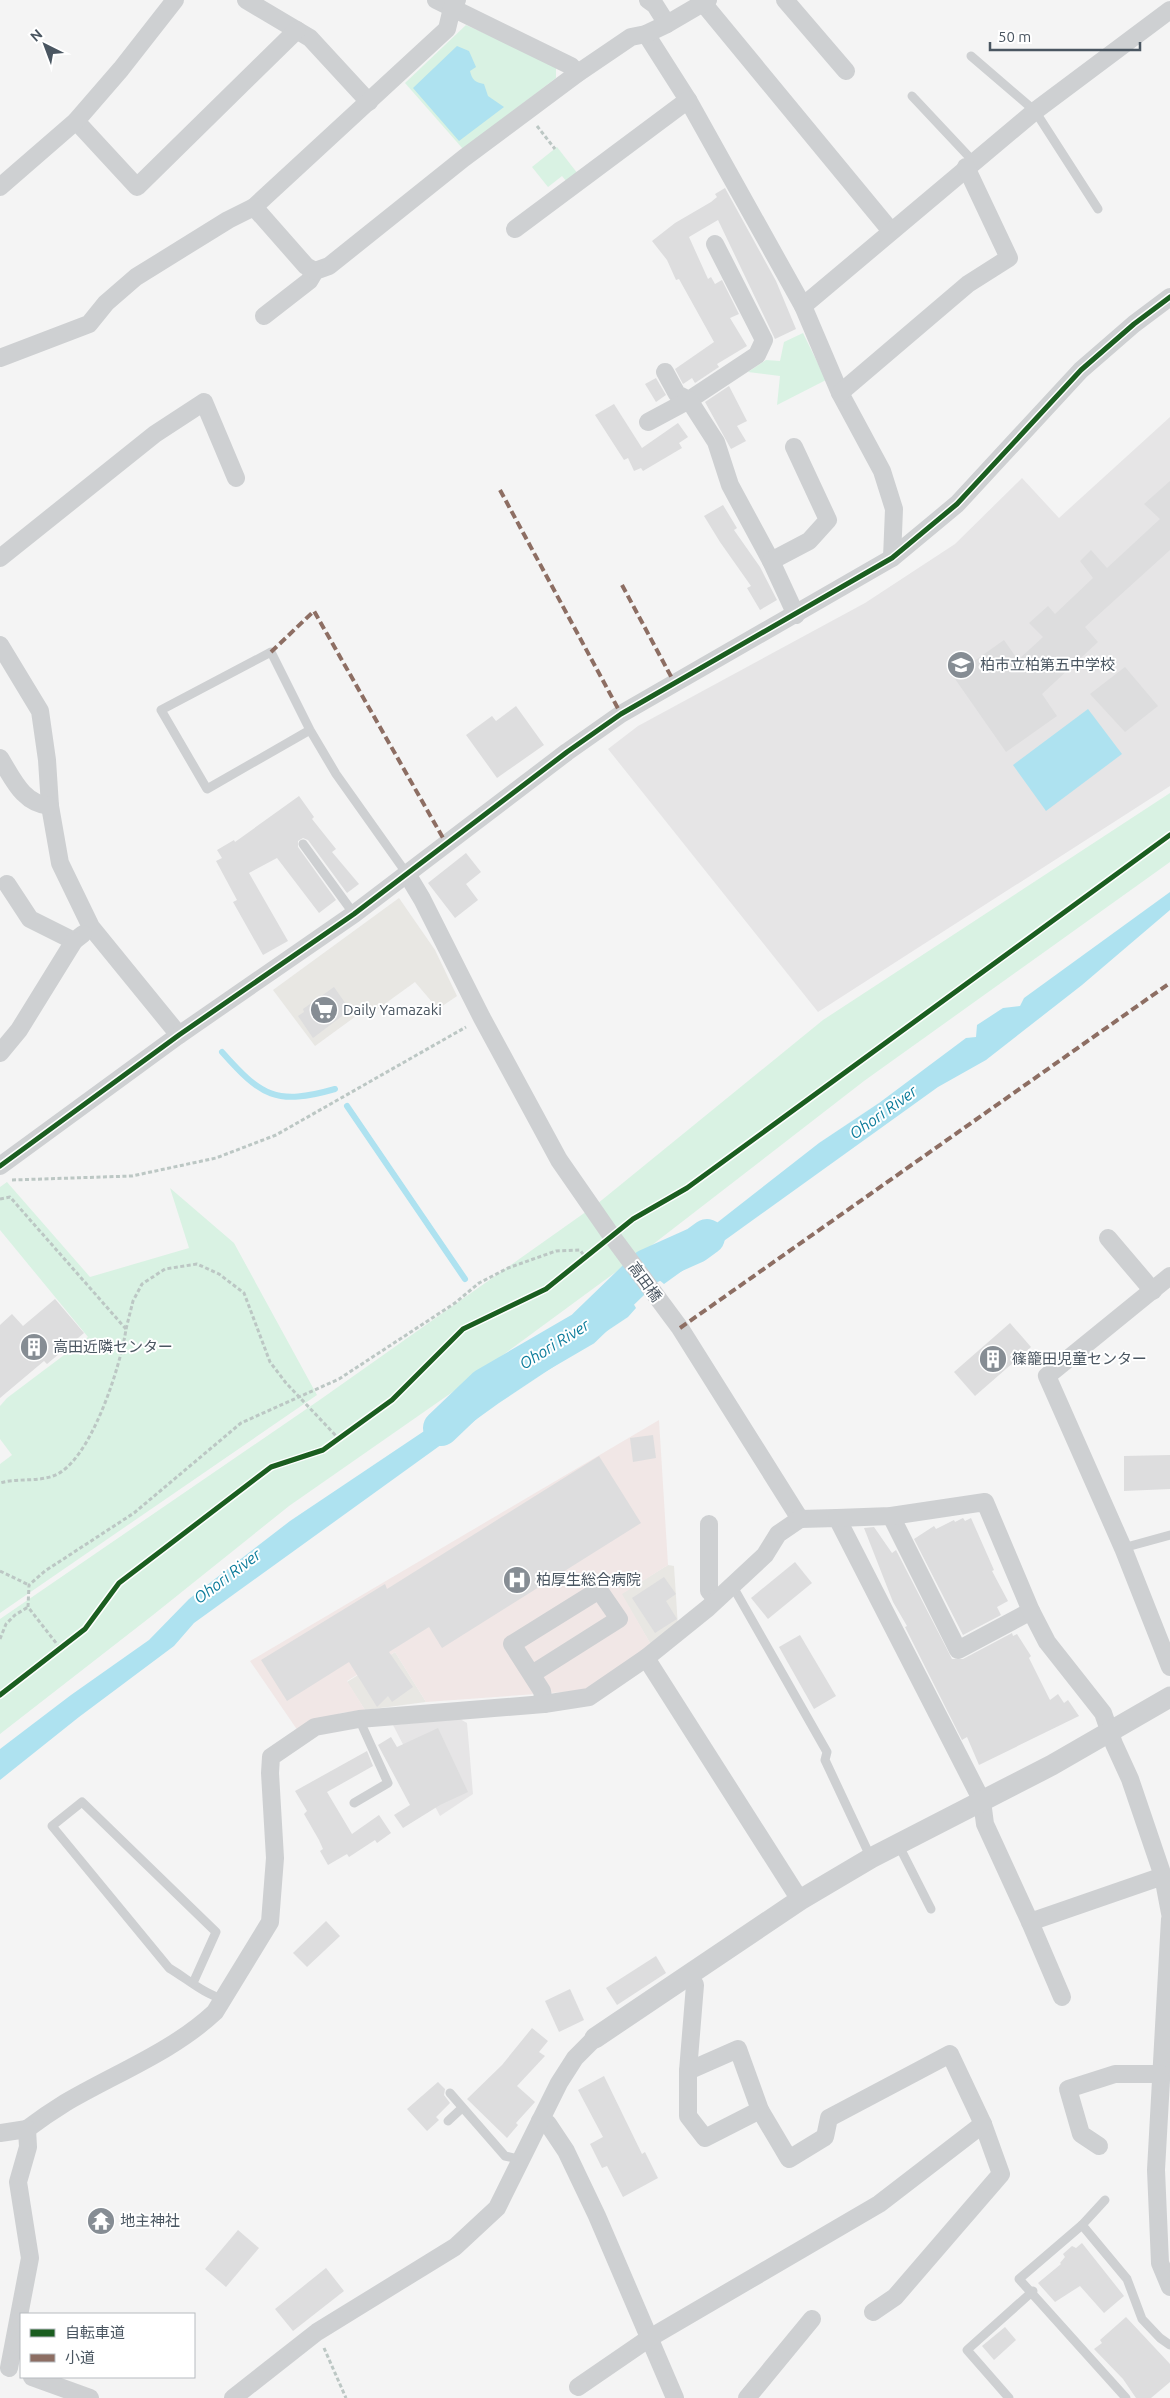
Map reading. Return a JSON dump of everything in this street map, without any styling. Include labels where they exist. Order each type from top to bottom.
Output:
[{"type":"street","points":[[0,187],[76,121],[121,69],[175,0]]},
{"type":"street","points":[[246,0],[310,38],[369,102]]},
{"type":"street","points":[[436,0],[455,4],[571,66],[578,73]]},
{"type":"street","points":[[648,0],[655,5],[667,24]]},
{"type":"street","points":[[785,0],[846,71]]},
{"type":"street","points":[[264,316],[309,281],[315,271],[329,266],[464,158],[578,73],[631,37],[646,34],[705,2],[891,231]]},
{"type":"street","points":[[1,352],[90,324],[106,303],[136,277],[228,220],[254,207],[447,29],[455,4]]},
{"type":"street","points":[[802,306],[969,164],[1035,111],[1170,10]]},
{"type":"street","points":[[76,121],[137,187],[297,30]]},
{"type":"street","points":[[646,34],[688,100],[802,306],[840,394],[882,471],[894,509],[892,558]]},
{"type":"street","points":[[516,229],[688,100]]},
{"type":"street","points":[[840,394],[968,284],[1009,258],[969,164]]},
{"type":"street","points":[[254,207],[306,266],[315,271]]},
{"type":"street","points":[[648,422],[689,400],[757,355],[764,340],[716,244]]},
{"type":"street","points":[[1,1167],[179,1035],[354,914],[620,714],[796,615],[892,558],[957,504],[1081,370],[1134,324],[1170,297]]},
{"type":"street","points":[[665,372],[677,394],[689,400],[716,442],[730,485],[796,615]]},
{"type":"street","points":[[0,558],[155,434],[204,402],[236,478]]},
{"type":"street","points":[[770,561],[809,541],[828,520],[794,447]]},
{"type":"street","points":[[0,646],[40,710],[47,760],[50,806],[60,863],[91,927],[179,1035]]},
{"type":"street","points":[[0,758],[21,792],[37,805],[50,806]]},
{"type":"street","name":"高田橋","points":[[407,874],[422,899],[482,1018],[559,1160],[611,1235],[680,1328],[800,1519]]},
{"type":"street","points":[[7,884],[30,919],[74,941]]},
{"type":"street","points":[[0,1053],[19,1030],[74,941],[91,927]]},
{"type":"street","points":[[1108,1238],[1153,1291]]},
{"type":"street","points":[[1170,1276],[1046,1376],[1124,1548],[1170,1667]]},
{"type":"street","points":[[0,2133],[27,2129],[65,2103],[142,2064],[204,2023],[216,2012],[270,1922],[275,1858],[270,1772],[271,1757],[316,1727],[359,1720],[544,1704],[589,1697],[646,1658],[717,1599],[765,1555],[778,1534],[800,1519],[891,1516],[985,1502],[1031,1610],[1047,1642],[1104,1713],[1109,1730],[1130,1779],[1163,1876],[1170,1913]]},
{"type":"street","points":[[891,1516],[958,1650],[1031,1610]]},
{"type":"street","points":[[838,1518],[982,1801],[985,1824],[1062,1997]]},
{"type":"street","points":[[709,1524],[709,1591],[717,1599]]},
{"type":"street","points":[[532,1674],[619,1619],[599,1590],[512,1644],[542,1691],[544,1704]]},
{"type":"street","points":[[646,1658],[800,1900]]},
{"type":"street","points":[[233,2398],[317,2332],[455,2247],[497,2208],[540,2121],[575,2058],[595,2038],[800,1900],[871,1858],[1052,1765],[1170,1696]]},
{"type":"street","points":[[1030,1922],[1163,1876]]},
{"type":"street","points":[[1170,1919],[1160,2074],[1156,2188],[1160,2263],[1170,2287]]},
{"type":"street","points":[[688,1975],[695,1985],[688,2071],[688,2116],[705,2138],[760,2110]]},
{"type":"street","points":[[688,2071],[738,2049],[760,2110],[789,2159],[825,2136],[829,2118],[950,2054],[983,2124],[1001,2174],[895,2297],[873,2312]]},
{"type":"street","points":[[1099,2146],[1081,2134],[1068,2089],[1114,2074],[1160,2074]]},
{"type":"street","points":[[540,2121],[548,2124],[566,2151],[675,2398]]},
{"type":"street","points":[[578,2387],[648,2339],[879,2204],[983,2124]]},
{"type":"street","points":[[20,2313],[30,2258],[18,2182],[28,2147],[27,2129]]},
{"type":"street","points":[[10,2369],[20,2314]]},
{"type":"street","points":[[747,2398],[812,2319]]},
{"type":"street","points":[[35,2378],[88,2398]]},
{"type":"lane","points":[[971,56],[1035,111],[1098,209]]},
{"type":"lane","points":[[912,96],[969,164]]},
{"type":"lane","points":[[310,730],[207,789],[161,710],[271,652],[310,730],[336,774],[407,874]]},
{"type":"lane","points":[[303,844],[354,914]]},
{"type":"lane","points":[[1124,1548],[1170,1535]]},
{"type":"lane","points":[[732,1585],[827,1752],[825,1760],[871,1858]]},
{"type":"lane","points":[[354,1803],[388,1783],[359,1720]]},
{"type":"lane","points":[[193,1983],[216,1932],[82,1802],[52,1826],[169,1968],[193,1983],[223,1999]]},
{"type":"lane","points":[[898,1844],[931,1909]]},
{"type":"lane","points":[[450,2093],[506,2156],[522,2160]]},
{"type":"lane","points":[[448,2121],[462,2108]]},
{"type":"lane","points":[[1105,2200],[1082,2225],[1019,2279],[1032,2291],[1126,2398]]},
{"type":"lane","points":[[1082,2225],[1128,2279],[1142,2318],[1160,2338],[1170,2345]]},
{"type":"lane","points":[[1010,2398],[967,2350],[1032,2291]]},
{"type":"path","points":[[526,112],[554,149]]},
{"type":"path","points":[[1,1167],[132,1176],[216,1158],[276,1135],[482,1018]]},
{"type":"path","points":[[0,1199],[10,1198],[126,1329]]},
{"type":"path","points":[[60,1648],[28,1607],[29,1585],[45,1571],[134,1513],[241,1423],[268,1409],[300,1398],[367,1362],[455,1303],[479,1283],[508,1268],[556,1251],[580,1250],[585,1257]]},
{"type":"path","points":[[0,1483],[54,1476],[71,1465],[89,1437],[101,1412],[123,1354],[132,1301],[142,1284],[165,1269],[197,1264],[219,1274],[244,1292],[270,1362],[300,1398],[339,1438]]},
{"type":"path","points":[[0,1571],[29,1585]]},
{"type":"path","points":[[0,1639],[6,1624],[15,1615],[28,1607]]},
{"type":"path","points":[[317,2332],[346,2398]]},
{"type":"shaded area","name":"柏市立柏第五中学校","points":[[1170,417],[1170,786],[818,1012],[608,749],[638,726],[865,603],[955,544],[1022,478],[1059,518]]},
{"type":"shaded area","points":[[399,898],[435,950],[457,996],[438,1009],[415,982],[368,1016],[363,1011],[315,1046],[273,990]]},
{"type":"shaded area","name":"柏厚生総合病院","points":[[659,1420],[668,1565],[622,1594],[653,1648],[593,1690],[426,1702],[395,1652],[347,1681],[365,1710],[341,1713],[298,1731],[250,1661]]},
{"type":"shaded area","points":[[668,1565],[674,1566],[678,1627],[653,1648],[621,1594]]},
{"type":"shaded area","points":[[395,1652],[426,1702],[365,1710],[347,1682]]},
{"type":"shaded area","points":[[460,1719],[467,1723],[473,1794],[440,1816],[393,1725]]},
{"type":"green space","points":[[466,25],[556,65],[556,78],[463,149],[405,83]]},
{"type":"green space","points":[[557,147],[578,174],[567,182],[562,176],[548,187],[532,167]]},
{"type":"green space","points":[[803,333],[826,380],[777,405],[780,376],[748,372],[766,360],[780,361],[784,342]]},
{"type":"green space","points":[[1170,793],[1170,862],[864,1081],[643,1252],[454,1391],[289,1506],[0,1734],[0,1619],[321,1399],[597,1204],[823,1020]]},
{"type":"green space","points":[[7,1182],[90,1277],[189,1248],[170,1188],[234,1243],[317,1395],[0,1613],[0,1464],[12,1455],[0,1439],[0,1406],[7,1398],[88,1337],[0,1230],[0,1187]]},
{"type":"water","points":[[457,46],[469,51],[476,67],[470,71],[473,79],[484,84],[488,96],[504,107],[459,141],[413,88]]},
{"type":"water","points":[[1088,709],[1122,754],[1046,811],[1013,765]]},
{"type":"water","points":[[1170,892],[1170,910],[1082,985],[986,1060],[938,1087],[664,1284],[646,1269],[686,1247],[819,1143],[879,1103],[966,1038],[976,1037],[977,1025],[1003,1008],[1020,1006],[1024,998]]},
{"type":"water","points":[[626,1291],[636,1308],[628,1317],[499,1403],[194,1623],[174,1646],[79,1717],[0,1780],[0,1749],[71,1695],[149,1640],[189,1599],[290,1521],[560,1340]]},
{"type":"building","points":[[725,188],[776,281],[796,329],[775,339],[718,220],[689,237],[708,279],[711,277],[715,284],[722,280],[739,314],[730,318],[747,346],[717,364],[719,367],[695,383],[692,378],[683,384],[675,369],[714,342],[679,279],[676,280],[667,260],[652,241],[675,223],[711,202],[717,197],[715,194]]},
{"type":"building","points":[[656,378],[666,395],[656,402],[645,384]]},
{"type":"building","points":[[729,386],[747,421],[737,426],[746,441],[731,449],[705,402]]},
{"type":"building","points":[[614,404],[642,448],[678,423],[688,437],[679,443],[682,448],[643,471],[641,468],[634,471],[628,458],[624,460],[595,415]]},
{"type":"building","points":[[1170,481],[1170,550],[1085,627],[1098,642],[1042,694],[1057,716],[1006,752],[953,676],[1004,640],[1018,660],[1043,637],[1029,623],[1048,606],[1055,614],[1093,578],[1080,561],[1091,550],[1107,568],[1160,519],[1144,504]]},
{"type":"building","points":[[723,505],[737,528],[734,530],[760,567],[777,600],[760,610],[747,588],[751,586],[704,516]]},
{"type":"building","points":[[1125,667],[1158,706],[1125,732],[1090,694]]},
{"type":"building","points":[[516,706],[544,745],[497,778],[466,735],[492,716],[496,721]]},
{"type":"building","points":[[299,796],[314,817],[312,819],[336,849],[332,852],[359,884],[347,893],[308,840],[303,838],[298,841],[298,847],[336,900],[319,913],[277,858],[249,873],[288,941],[263,955],[233,902],[237,900],[216,861],[222,858],[217,850],[234,840],[235,842]]},
{"type":"building","points":[[466,853],[481,872],[466,884],[478,900],[455,918],[428,883]]},
{"type":"building","points":[[334,987],[350,1010],[313,1038],[298,1016],[304,1012],[303,1009]]},
{"type":"building","name":"高田近隣センター","points":[[55,1299],[84,1333],[47,1364],[44,1361],[0,1398],[0,1325],[12,1314],[23,1326]]},
{"type":"building","name":"篠籠田児童センター","points":[[1010,1323],[1031,1347],[975,1396],[954,1372]]},
{"type":"building","points":[[653,1435],[656,1458],[633,1462],[630,1438]]},
{"type":"building","points":[[1170,1455],[1170,1489],[1124,1491],[1124,1456]]},
{"type":"building","name":"柏厚生総合病院","points":[[599,1456],[641,1523],[442,1648],[429,1627],[389,1652],[413,1687],[392,1702],[388,1696],[377,1707],[349,1662],[287,1701],[261,1660],[385,1584],[387,1589]]},
{"type":"building","points":[[963,1518],[965,1521],[971,1518],[994,1570],[992,1571],[1008,1601],[997,1607],[1001,1615],[963,1635],[914,1539],[934,1526],[936,1529],[954,1520],[955,1522]]},
{"type":"building","points":[[874,1527],[892,1553],[896,1550],[952,1659],[963,1659],[1012,1633],[1013,1636],[1017,1634],[1031,1656],[1029,1658],[1050,1700],[1058,1694],[1064,1703],[1068,1700],[1079,1716],[979,1765],[967,1737],[962,1740],[905,1627],[907,1626],[893,1602],[864,1528]]},
{"type":"building","points":[[795,1562],[812,1583],[768,1619],[751,1598]]},
{"type":"building","points":[[664,1577],[676,1594],[666,1601],[677,1619],[655,1633],[632,1598]]},
{"type":"building","points":[[800,1635],[836,1696],[814,1709],[779,1647]]},
{"type":"building","points":[[438,1728],[468,1792],[440,1805],[403,1828],[394,1815],[410,1805],[378,1745],[391,1737],[397,1747]]},
{"type":"building","points":[[367,1751],[373,1766],[327,1792],[352,1834],[379,1815],[391,1833],[377,1843],[375,1840],[349,1857],[347,1854],[328,1865],[320,1851],[323,1849],[319,1840],[304,1814],[307,1811],[295,1791]]},
{"type":"building","points":[[326,1921],[340,1936],[307,1967],[293,1953]]},
{"type":"building","points":[[656,1956],[666,1973],[617,2005],[606,1988]]},
{"type":"building","points":[[570,1989],[584,2020],[559,2032],[545,2001]]},
{"type":"building","points":[[532,2028],[548,2041],[539,2052],[545,2056],[517,2086],[535,2102],[516,2123],[518,2125],[507,2138],[467,2099],[502,2065]]},
{"type":"building","points":[[604,2076],[642,2154],[645,2152],[658,2178],[623,2197],[607,2166],[602,2168],[590,2144],[603,2137],[578,2090]]},
{"type":"building","points":[[438,2082],[445,2089],[444,2095],[450,2103],[436,2117],[439,2120],[427,2131],[407,2109]]},
{"type":"building","points":[[238,2230],[259,2248],[226,2287],[205,2269]]},
{"type":"building","points":[[1082,2243],[1124,2296],[1104,2313],[1080,2286],[1055,2302],[1038,2283],[1061,2264],[1065,2257],[1063,2254],[1072,2246],[1076,2248]]},
{"type":"building","points":[[326,2268],[344,2291],[293,2331],[275,2309]]},
{"type":"building","points":[[1126,2317],[1170,2364],[1170,2382],[1151,2398],[1136,2398],[1123,2379],[1094,2349],[1102,2343],[1100,2340]]},
{"type":"building","points":[[1005,2327],[1016,2340],[994,2360],[982,2346]]},
{"type":"waterway","points":[[222,1052],[248,1079],[259,1088],[271,1093],[298,1097],[335,1089]]},
{"type":"waterway","points":[[347,1106],[465,1279]]},
{"type":"waterway","name":"Ohori River","points":[[441,1428],[485,1386],[583,1329],[647,1267],[696,1245],[707,1237]]},
{"type":"marked path","points":[[500,490],[621,714]]},
{"type":"marked path","points":[[622,585],[674,682]]},
{"type":"marked path","points":[[271,652],[314,611],[447,845]]},
{"type":"marked path","points":[[680,1328],[1170,983]]},
{"type":"cycle path","points":[[0,1166],[179,1035],[354,914],[567,752],[621,714],[892,558],[957,504],[1081,370],[1134,324],[1170,297]]},
{"type":"cycle path","points":[[0,1695],[85,1629],[119,1583],[271,1467],[323,1450],[392,1400],[463,1329],[546,1289],[633,1219],[687,1188],[1170,835]]},
{"type":"place","name":"柏市立柏第五中学校","points":[[961,665]]},
{"type":"place","name":"Daily Yamazaki","points":[[324,1010]]},
{"type":"place","name":"高田近隣センター","points":[[34,1347]]},
{"type":"place","name":"篠籠田児童センター","points":[[993,1359]]},
{"type":"place","name":"柏厚生総合病院","points":[[517,1580]]},
{"type":"place","name":"地主神社","points":[[101,2221]]}]
